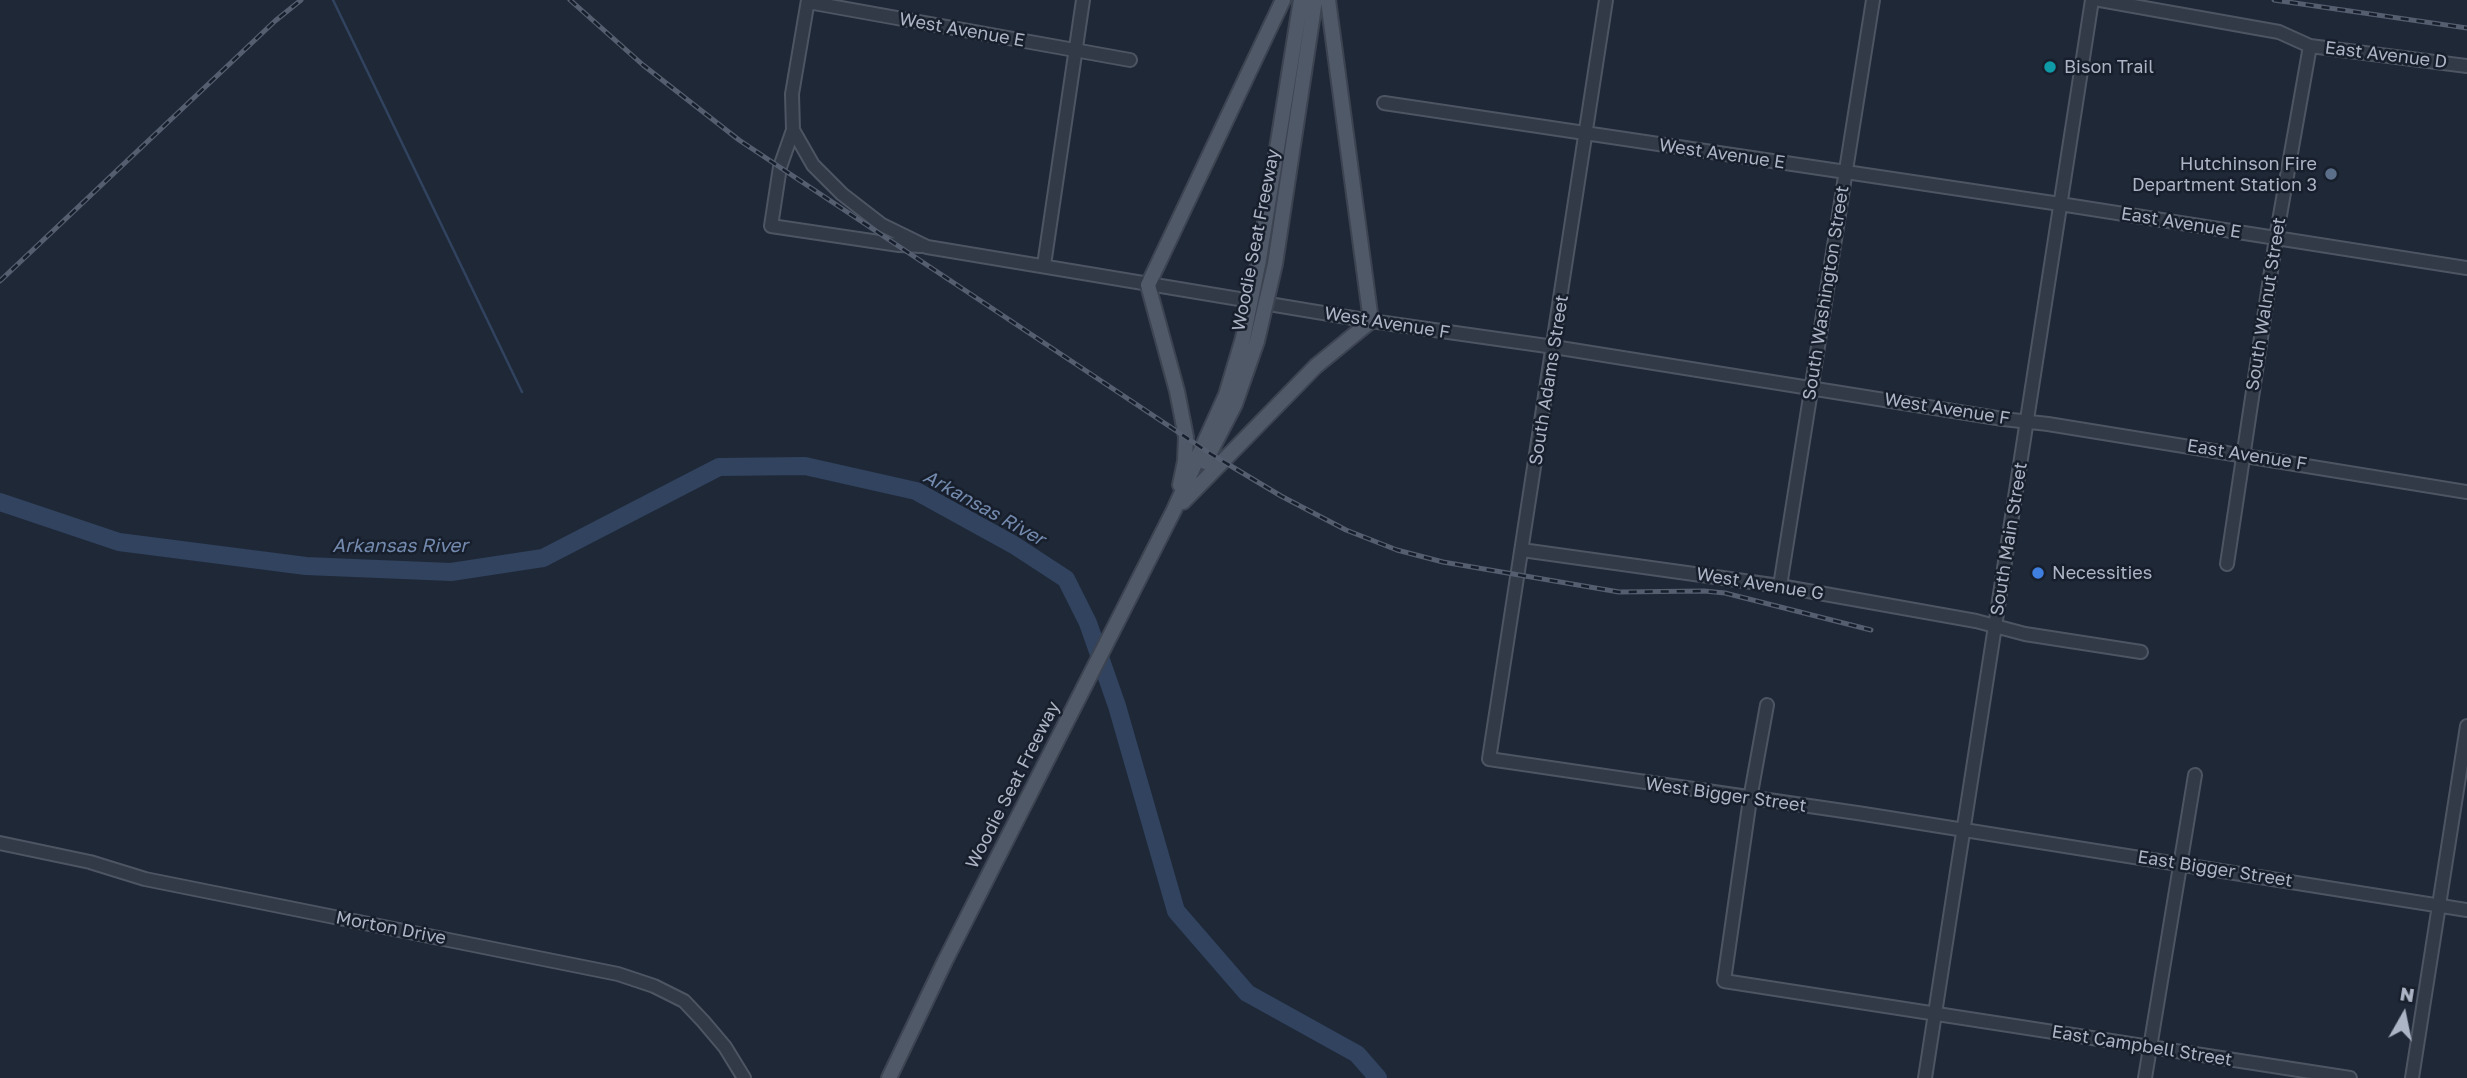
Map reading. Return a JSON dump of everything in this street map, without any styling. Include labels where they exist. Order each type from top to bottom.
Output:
[{"type":"main road","points":[[1174,510],[1185,461],[1186,438],[1177,391],[1148,285],[1283,0]]},
{"type":"main road","name":"Woodie Seat Freeway","points":[[1250,340],[1259,260],[1301,0]]},
{"type":"main road","name":"Woodie Seat Freeway","points":[[889,1078],[945,961],[1165,527],[1211,454],[1235,404],[1250,340],[1275,264],[1315,0]]},
{"type":"main road","points":[[1174,510],[1316,366],[1371,321],[1328,0]]},
{"type":"street","points":[[1044,265],[1083,0]]},
{"type":"street","name":"South Adams Street","points":[[1489,759],[1606,0]]},
{"type":"street","name":"South Washington Street","points":[[1780,586],[1873,0]]},
{"type":"street","name":"South Main Street","points":[[1925,1078],[2092,0]]},
{"type":"street","name":"East Avenue D","points":[[2100,0],[2279,32],[2310,46],[2467,66]]},
{"type":"street","points":[[808,1],[792,94],[793,130],[780,167],[771,226],[927,247]]},
{"type":"street","name":"West Avenue E","points":[[808,1],[1130,60]]},
{"type":"street","name":"South Walnut Street","points":[[2227,564],[2276,238],[2310,46]]},
{"type":"street","name":"West Avenue E","points":[[1384,103],[2060,204]]},
{"type":"street","name":"West Avenue F","points":[[793,130],[813,165],[842,194],[882,225],[927,247],[1371,321],[2027,421]]},
{"type":"street","name":"East Avenue E","points":[[2060,204],[2467,268]]},
{"type":"street","name":"East Avenue F","points":[[2027,421],[2467,492]]},
{"type":"street","name":"West Avenue G","points":[[1522,550],[1780,586],[1996,626],[2025,634],[2141,652]]},
{"type":"street","points":[[1750,799],[1767,705]]},
{"type":"street","points":[[2412,1078],[2467,730]]},
{"type":"street","name":"West Bigger Street","points":[[1489,759],[1963,830]]},
{"type":"street","points":[[2145,1078],[2195,775]]},
{"type":"street","name":"East Campbell Street","points":[[1750,799],[1724,981],[2350,1078]]},
{"type":"street","name":"East Bigger Street","points":[[1963,830],[2467,910]]},
{"type":"street","name":"Morton Drive","points":[[0,843],[90,862],[145,879],[618,974],[654,986],[684,1001],[704,1021],[744,1078]]},
{"type":"waterway","points":[[333,0],[522,392]]},
{"type":"waterway","name":"Arkansas River","points":[[0,502],[119,542],[306,566],[451,572],[543,558],[719,467],[805,466],[916,491],[1014,545],[1066,579],[1088,623],[1117,706],[1176,911],[1247,993],[1357,1054],[1378,1078]]},
{"type":"railway","points":[[0,281],[275,21],[301,0]]},
{"type":"railway","points":[[570,0],[643,65],[739,140],[1211,454],[1281,496],[1346,530],[1397,550],[1443,562],[1619,592],[1725,593],[1871,630]]},
{"type":"railway","points":[[2274,0],[2467,28]]},
{"type":"place","name":"Bison Trail","points":[[2050,67]]},
{"type":"place","name":"Hutchinson Fire Department Station 3","points":[[2331,174]]},
{"type":"place","name":"Necessities","points":[[2038,573]]}]
